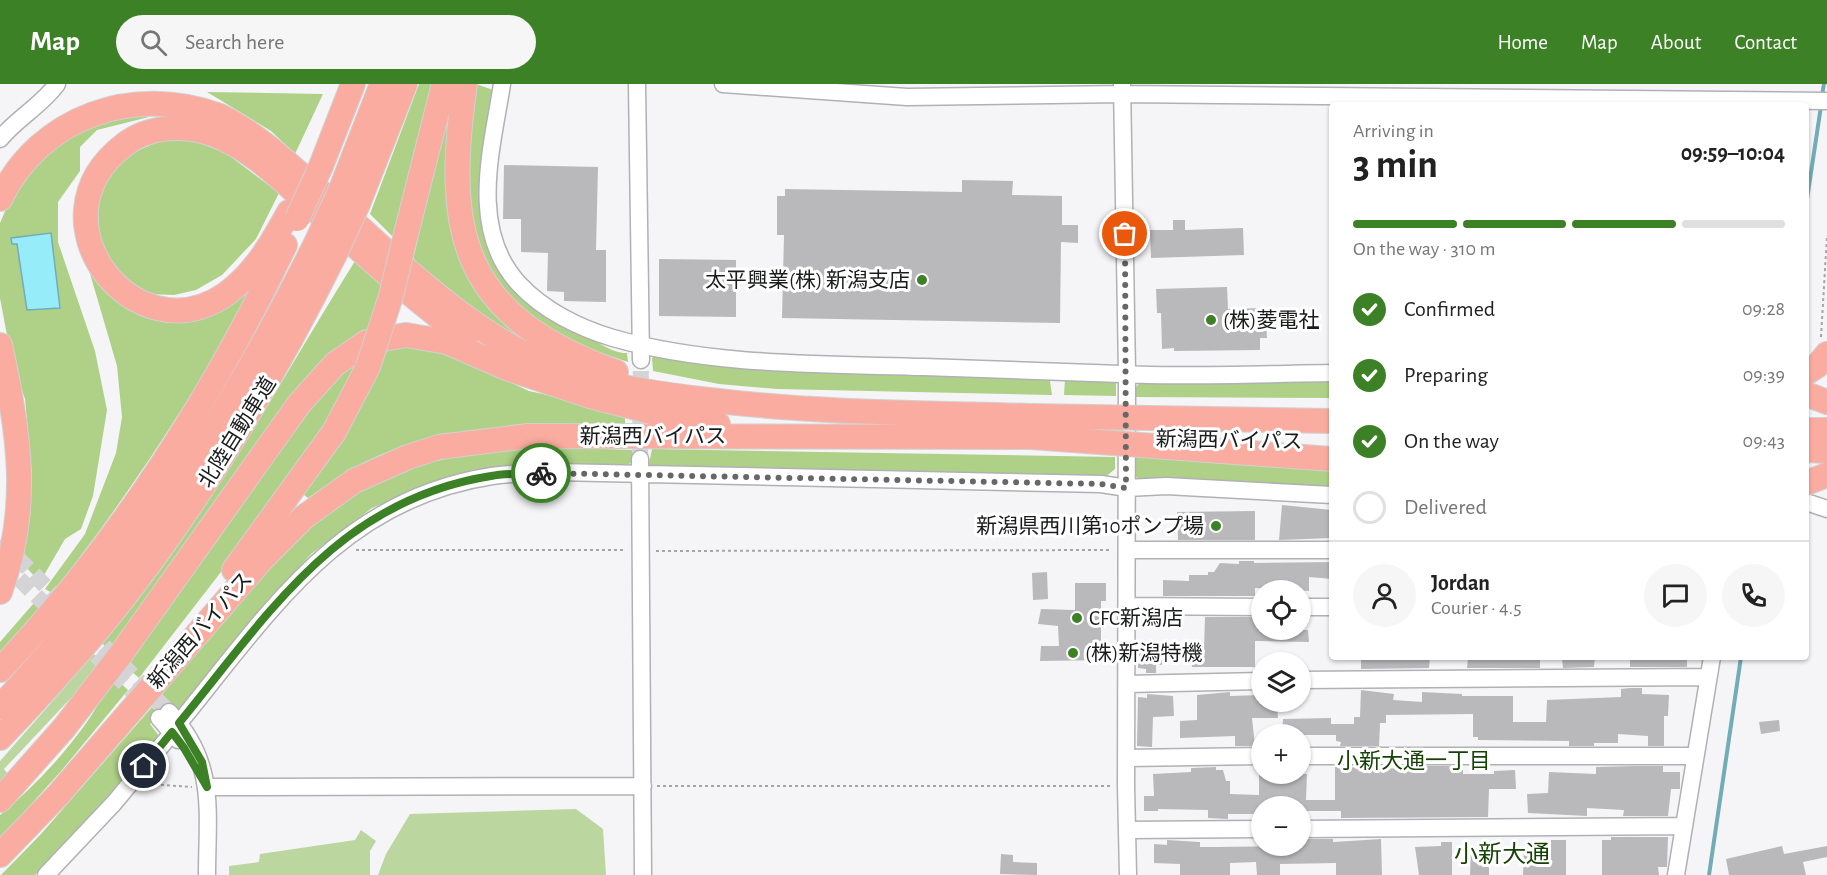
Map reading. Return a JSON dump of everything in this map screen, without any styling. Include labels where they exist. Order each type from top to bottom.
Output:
[{"type":"highway","points":[[318,164],[347,84]]},
{"type":"highway","points":[[0,670],[64,596],[123,519],[160,465],[230,353],[353,84]]},
{"type":"highway","name":"北陸自動車道","points":[[349,196],[382,84]]},
{"type":"highway","name":"北陸自動車道","points":[[0,738],[37,699],[136,582],[200,493],[271,376],[349,196],[405,84]]},
{"type":"highway","points":[[118,725],[313,463],[352,402],[368,367],[391,296],[444,84]]},
{"type":"highway","points":[[465,84],[458,156],[459,213],[470,258],[481,278],[512,315],[556,345],[613,371],[701,399]]},
{"type":"highway","name":"新潟西バイパス","points":[[0,199],[29,154],[57,130],[86,112],[122,101],[141,99],[197,107],[218,115],[260,141],[439,296],[502,340],[570,373],[620,387],[701,399],[1031,426],[1329,441]]},
{"type":"highway","points":[[293,215],[258,264],[224,295],[209,302],[179,309],[155,306],[133,299],[115,286],[99,268],[91,249],[87,229],[90,189],[98,171],[112,153],[148,132],[170,128],[192,129],[215,135],[237,147],[276,175],[410,294],[461,333],[486,351],[557,386]]},
{"type":"highway","name":"北陸自動車道","points":[[0,707],[115,572],[183,480],[326,247]]},
{"type":"highway","points":[[0,800],[64,728],[121,654],[298,404],[316,382],[351,351],[367,342],[390,336],[424,337],[447,342],[557,386],[630,408],[706,423],[775,430],[891,435]]},
{"type":"highway","points":[[0,345],[18,438],[20,468],[16,531],[0,592]]},
{"type":"highway","points":[[1809,373],[1817,366],[1823,348]]},
{"type":"highway","points":[[1809,376],[1827,380]]},
{"type":"highway","points":[[1809,395],[1827,402]]},
{"type":"highway","points":[[1117,417],[1329,406]]},
{"type":"highway","name":"新潟西バイパス","points":[[0,855],[58,795],[262,558],[304,517],[354,481],[408,457],[439,447],[528,436],[891,435],[1031,426],[1117,417],[1329,421]]},
{"type":"highway","points":[[1031,426],[1329,459]]},
{"type":"highway","points":[[1809,430],[1827,430]]},
{"type":"highway","points":[[1809,450],[1827,451]]},
{"type":"highway","points":[[1809,484],[1827,475]]},
{"type":"highway","points":[[1809,486],[1827,490]]},
{"type":"highway","points":[[0,575],[16,531]]},
{"type":"street","points":[[0,139],[8,129],[46,100],[57,84]]},
{"type":"street","points":[[502,84],[488,176],[487,207],[492,235],[502,260],[518,284],[542,305],[574,323],[642,352],[757,362],[1128,373],[1329,373]]},
{"type":"street","points":[[637,84],[642,352]]},
{"type":"street","points":[[723,84],[907,96],[1122,89],[1450,96],[1783,96],[1827,101]]},
{"type":"street","points":[[1122,89],[1128,373],[1126,488],[1128,875]]},
{"type":"street","points":[[640,467],[643,875]]},
{"type":"street","points":[[46,875],[76,846],[130,783],[170,721],[298,578],[330,549],[367,522],[402,502],[453,485],[492,476],[640,467],[1101,484],[1126,488],[1166,486],[1329,495]]},
{"type":"street","points":[[1809,503],[1827,509]]},
{"type":"street","points":[[1127,550],[1329,550]]},
{"type":"street","points":[[1127,606],[1251,607]]},
{"type":"street","points":[[1311,607],[1329,607]]},
{"type":"street","points":[[1676,875],[1711,660]]},
{"type":"street","points":[[1311,680],[1708,677]]},
{"type":"street","points":[[1127,684],[1251,681]]},
{"type":"street","points":[[170,721],[202,762],[207,787],[207,875]]},
{"type":"street","points":[[1126,758],[1251,756]]},
{"type":"street","points":[[1311,756],[1695,756]]},
{"type":"street","points":[[207,787],[644,786]]},
{"type":"street","points":[[1311,829],[1684,826]]},
{"type":"street","points":[[1127,830],[1251,829]]},
{"type":"path","points":[[1823,348],[1827,236]]},
{"type":"path","points":[[330,549],[1127,550]]},
{"type":"path","points":[[130,783],[207,787]]},
{"type":"path","points":[[644,786],[1126,786]]},
{"type":"green space","points":[[419,84],[434,84],[394,238],[370,214]]},
{"type":"green space","points":[[476,84],[496,91],[494,255],[577,328],[613,350],[627,353],[628,362],[573,344],[507,299],[476,257],[466,174]]},
{"type":"green space","points":[[207,92],[323,94],[295,154],[271,131]]},
{"type":"green space","points":[[450,95],[456,102],[447,195],[525,333],[537,348],[485,318],[413,260]]},
{"type":"green space","points":[[140,113],[149,117],[97,130],[80,147],[80,171],[58,202],[58,242],[95,351],[107,410],[93,496],[81,529],[65,539],[40,582],[20,561],[30,519],[32,475],[25,399],[12,362],[0,298],[0,223],[15,188],[52,144],[86,124]]},
{"type":"green space","points":[[160,141],[194,141],[226,153],[279,193],[256,239],[222,275],[196,290],[174,295],[147,294],[124,279],[101,250],[97,201],[108,174],[132,153]]},
{"type":"green space","points":[[84,253],[146,312],[246,291],[250,296],[157,448],[80,558],[52,593],[45,589],[85,534],[116,453],[122,417],[117,366]]},
{"type":"green space","points":[[355,261],[384,281],[369,335],[112,654],[102,643],[139,599],[205,506]]},
{"type":"green space","points":[[411,347],[453,356],[529,391],[625,412],[625,424],[521,426],[452,434],[386,453],[354,468],[308,498],[300,492],[361,400],[388,349]]},
{"type":"green space","points":[[657,354],[1049,374],[1052,395],[777,389],[719,384],[653,371],[652,358]]},
{"type":"green space","points":[[361,358],[328,424],[248,537],[139,678],[121,662],[337,375]]},
{"type":"green space","points":[[1102,376],[1116,383],[1116,396],[1064,395],[1065,379]]},
{"type":"green space","points":[[1329,378],[1329,398],[1135,397],[1135,388],[1143,380]]},
{"type":"green space","points":[[548,447],[632,450],[632,462],[623,468],[500,467],[439,480],[372,508],[311,554],[260,611],[180,715],[164,711],[155,701],[259,575],[319,518],[352,495],[387,477],[446,459],[487,452]]},
{"type":"green space","points":[[652,449],[1115,457],[1115,469],[1103,479],[653,469],[649,464]]},
{"type":"green space","points":[[1135,457],[1329,465],[1329,492],[1143,483],[1134,475]]},
{"type":"green space","points":[[40,596],[46,601],[0,654],[0,642]]},
{"type":"green space","points":[[94,654],[103,664],[4,769],[8,774],[0,786],[0,761]]},
{"type":"green space","points":[[115,678],[128,690],[62,770],[0,839],[0,815],[25,793],[60,756],[91,716],[107,687]]},
{"type":"green space","points":[[152,707],[160,715],[150,724],[160,737],[154,752],[35,875],[1,875],[41,834]]},
{"type":"green space","points":[[576,809],[603,829],[606,875],[378,875],[386,854],[410,814]]},
{"type":"green space","points":[[361,830],[376,841],[370,851],[370,875],[229,875],[229,866],[259,862],[260,854],[355,840]]},
{"type":"water","points":[[51,233],[60,308],[27,310],[17,244],[12,244],[11,238]]},
{"type":"building","points":[[504,165],[598,167],[596,250],[606,250],[606,302],[564,301],[564,292],[547,291],[548,253],[521,252],[521,219],[503,219]]},
{"type":"building","name":"太平興業(株) 新潟支店","points":[[962,180],[1013,181],[1012,195],[1062,196],[1062,225],[1078,225],[1078,243],[1061,242],[1060,323],[782,318],[784,235],[777,235],[777,196],[785,196],[785,189],[962,192]]},
{"type":"building","points":[[1173,220],[1185,220],[1185,230],[1243,228],[1244,255],[1151,258],[1150,230],[1173,230]]},
{"type":"building","points":[[659,259],[736,260],[736,317],[659,316]]},
{"type":"building","name":"(株)菱電社","points":[[1227,287],[1228,309],[1262,308],[1262,323],[1266,323],[1267,338],[1260,338],[1260,350],[1174,351],[1174,348],[1162,349],[1161,313],[1157,313],[1156,289]]},
{"type":"building","points":[[1282,505],[1329,510],[1329,538],[1279,540]]},
{"type":"building","name":"新潟県西川第10ポンプ場","points":[[1255,511],[1255,540],[1178,540],[1177,512]]},
{"type":"building","points":[[1239,561],[1254,561],[1254,563],[1329,562],[1329,579],[1309,577],[1309,580],[1251,580],[1251,596],[1163,596],[1163,580],[1189,581],[1189,575],[1208,575],[1208,572],[1214,572],[1220,563],[1239,564]]},
{"type":"building","points":[[1047,572],[1048,599],[1033,600],[1032,573]]},
{"type":"building","points":[[1075,583],[1106,583],[1106,601],[1101,601],[1101,646],[1106,646],[1105,660],[1040,661],[1041,646],[1059,646],[1058,626],[1038,624],[1041,609],[1075,610]]},
{"type":"building","points":[[1205,617],[1251,617],[1251,640],[1309,640],[1309,642],[1255,641],[1255,652],[1251,652],[1251,667],[1192,667],[1192,651],[1204,650]]},
{"type":"building","points":[[1138,645],[1178,646],[1177,657],[1162,656],[1162,665],[1156,664],[1156,673],[1146,673],[1146,669],[1138,668]]},
{"type":"building","points":[[1361,660],[1430,660],[1429,668],[1361,669]]},
{"type":"building","points":[[1468,660],[1540,660],[1540,668],[1467,668]]},
{"type":"building","points":[[1562,660],[1595,660],[1594,667],[1563,668]]},
{"type":"building","points":[[1630,660],[1687,660],[1687,667],[1630,667]]},
{"type":"building","points":[[1642,688],[1642,694],[1669,695],[1668,716],[1664,716],[1664,746],[1648,746],[1648,736],[1618,734],[1618,743],[1594,743],[1594,746],[1569,746],[1569,741],[1478,740],[1478,737],[1473,737],[1473,714],[1386,715],[1386,723],[1380,723],[1379,746],[1340,746],[1341,742],[1336,741],[1336,735],[1311,735],[1311,724],[1283,724],[1283,719],[1331,718],[1331,724],[1354,724],[1354,717],[1360,717],[1361,690],[1394,694],[1393,700],[1422,702],[1422,692],[1462,694],[1462,696],[1513,696],[1513,722],[1546,722],[1547,700],[1621,697],[1621,689]]},
{"type":"building","points":[[1230,692],[1230,696],[1251,695],[1251,712],[1278,712],[1278,718],[1252,718],[1251,746],[1235,746],[1235,736],[1180,738],[1180,721],[1197,720],[1197,695]]},
{"type":"building","points":[[1147,694],[1173,696],[1174,716],[1153,717],[1152,747],[1137,746],[1138,697],[1147,698]]},
{"type":"building","points":[[1779,720],[1780,731],[1761,734],[1759,722]]},
{"type":"building","points":[[1415,766],[1456,766],[1456,770],[1463,770],[1463,774],[1494,774],[1494,771],[1515,770],[1516,789],[1489,789],[1488,817],[1341,818],[1341,811],[1311,811],[1311,800],[1335,800],[1335,767],[1415,769]]},
{"type":"building","points":[[1663,766],[1663,772],[1680,772],[1680,789],[1671,789],[1668,816],[1623,816],[1624,810],[1587,808],[1587,816],[1528,813],[1527,794],[1548,793],[1549,772],[1596,774],[1596,767]]},
{"type":"building","points":[[1216,767],[1216,770],[1223,770],[1226,781],[1230,781],[1230,794],[1259,795],[1259,784],[1307,784],[1306,796],[1251,796],[1251,814],[1228,814],[1228,819],[1208,818],[1208,810],[1144,811],[1144,796],[1154,796],[1153,774],[1191,772],[1191,768]]},
{"type":"building","points":[[1611,837],[1668,837],[1667,867],[1658,867],[1659,875],[1602,875],[1602,840],[1611,840]]},
{"type":"building","points":[[1311,839],[1333,839],[1333,842],[1381,839],[1382,875],[1336,875],[1336,863],[1280,864],[1280,875],[1257,875],[1256,862],[1230,863],[1230,875],[1180,875],[1180,864],[1154,863],[1154,844],[1167,845],[1167,840],[1200,842],[1200,847],[1251,847],[1251,856],[1311,856]]},
{"type":"building","points":[[1551,840],[1566,840],[1566,875],[1523,875],[1524,846],[1551,847]]},
{"type":"building","points":[[1441,842],[1452,842],[1452,875],[1419,875],[1415,847],[1441,846]]},
{"type":"building","points":[[1782,846],[1784,854],[1827,846],[1827,857],[1803,862],[1806,875],[1729,875],[1726,859]]},
{"type":"building","points":[[1471,848],[1489,848],[1489,875],[1470,875]]},
{"type":"building","points":[[1001,854],[1013,855],[1013,862],[1037,863],[1037,875],[1000,874]]},
{"type":"waterway","points":[[1822,95],[1824,84]]},
{"type":"waterway","points":[[1809,186],[1821,106]]},
{"type":"waterway","points":[[1709,875],[1741,660]]},
{"type":"tunnel","points":[[640,459],[641,360]]},
{"type":"tunnel","points":[[0,540],[67,608]]},
{"type":"tunnel","points":[[2,562],[59,618]]},
{"type":"tunnel","points":[[87,629],[169,712]]},
{"type":"tunnel","points":[[79,638],[148,707]]},
{"type":"way so far","points":[[541,473],[1101,484],[1126,488],[1128,373],[1125,234]]},
{"type":"place","name":"太平興業(株) 新潟支店","points":[[922,280]]},
{"type":"place","name":"(株)菱電社","points":[[1211,320]]},
{"type":"place","name":"新潟県西川第10ポンプ場","points":[[1216,526]]},
{"type":"place","name":"CFC新潟店","points":[[1077,618]]},
{"type":"place","name":"(株)新潟特機","points":[[1073,653]]},
{"type":"district","name":"小新大通一丁目","points":[[1414,760]]},
{"type":"district","name":"小新大通","points":[[1502,854]]},
{"type":"route","points":[[144,766],[172,732],[207,787],[202,762],[192,741],[179,723],[298,578],[330,549],[367,522],[402,502],[443,487],[492,476],[541,473]]}]
